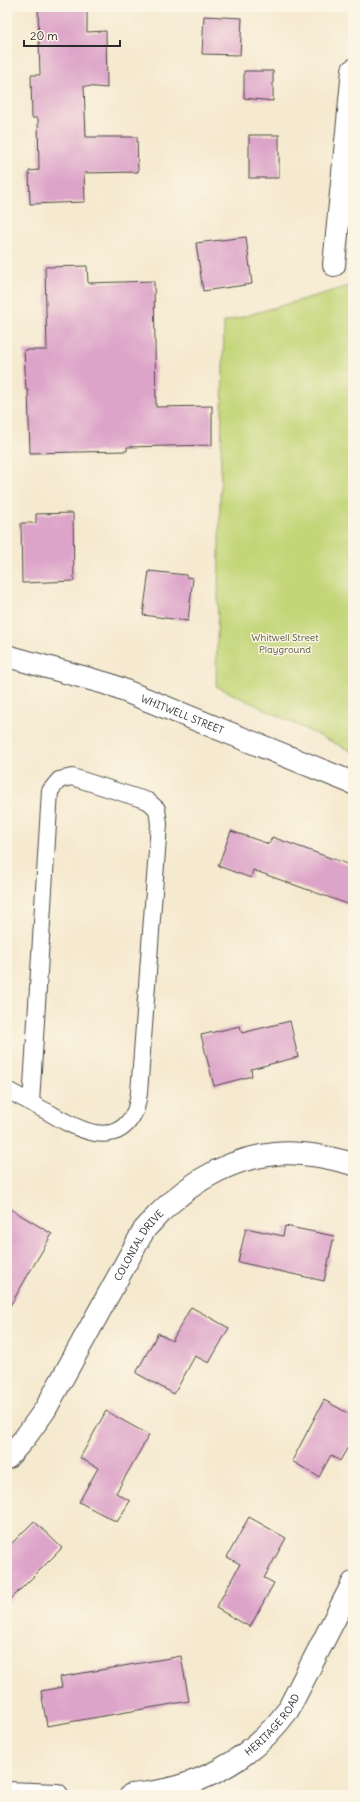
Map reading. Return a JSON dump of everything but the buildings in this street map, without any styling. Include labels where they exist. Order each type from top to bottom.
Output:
[{"type":"street","points":[[334,265],[353,70]]},
{"type":"street","name":"WHITWELL STREET","points":[[7,656],[108,684],[353,783]]},
{"type":"street","name":"COLONIAL DRIVE","points":[[7,1458],[24,1439],[45,1410],[132,1248],[157,1214],[173,1200],[220,1168],[246,1159],[276,1154],[305,1155],[330,1158],[353,1164]]},
{"type":"street","name":"HERITAGE ROAD","points":[[131,1795],[168,1790],[220,1771],[247,1754],[264,1739],[276,1727],[288,1710],[353,1583]]},
{"type":"street","points":[[7,1793],[57,1795]]},
{"type":"lane","points":[[7,1090],[78,1130],[96,1134],[111,1132],[126,1125],[135,1110],[139,1093],[160,824],[157,809],[148,802],[72,777],[59,780],[50,791],[31,1103]]},
{"type":"green space","name":"Whitwell Street Playground","points":[[353,285],[353,752],[216,686],[224,322]]}]
